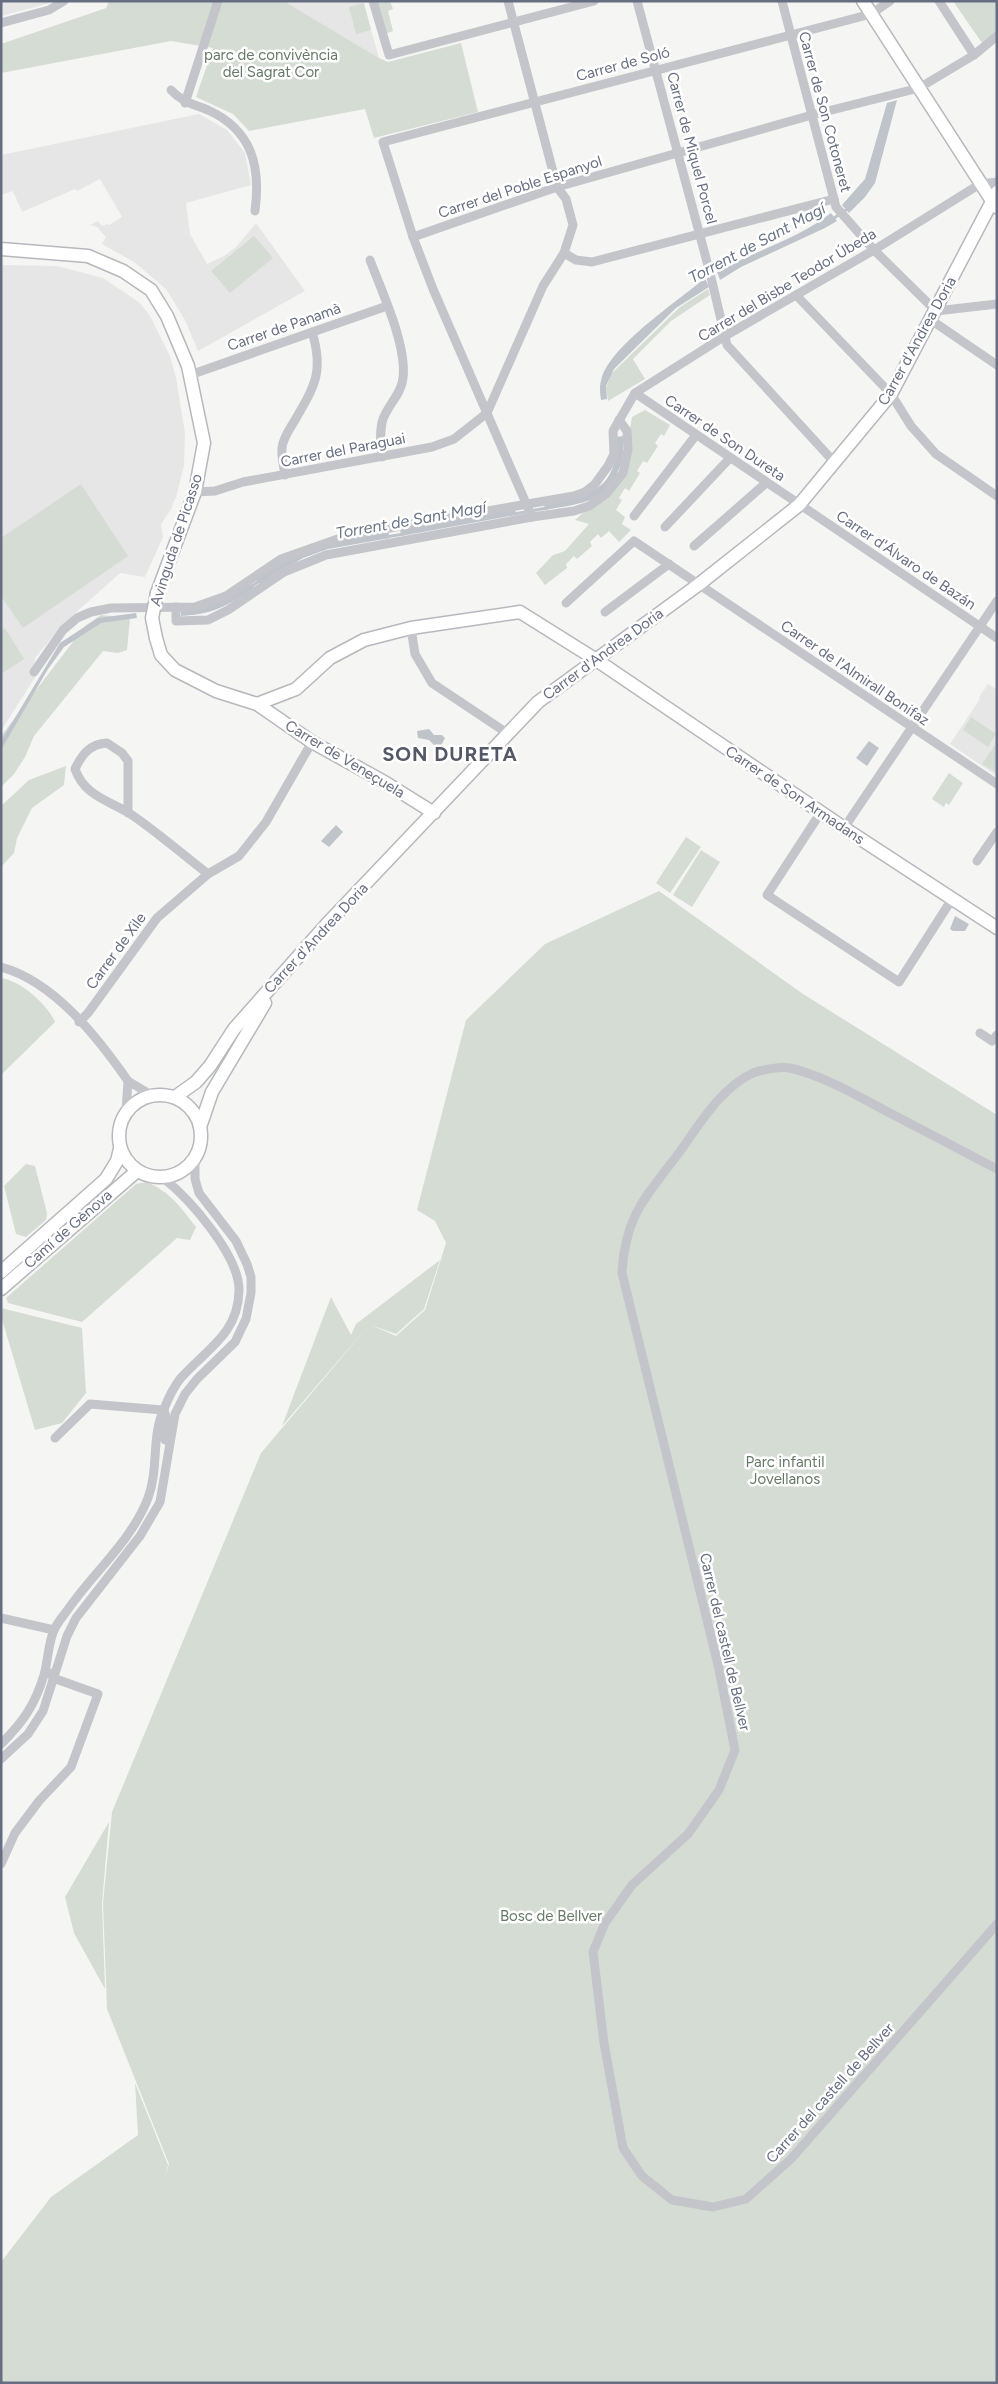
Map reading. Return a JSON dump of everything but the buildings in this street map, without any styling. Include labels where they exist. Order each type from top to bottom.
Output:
[{"type":"street","points":[[1,23],[49,10],[64,1]]},
{"type":"street","points":[[185,103],[218,1]]},
{"type":"street","points":[[373,1],[389,55],[594,1]]},
{"type":"street","name":"Carrer del Poble Espanyol","points":[[487,413],[543,286],[564,253],[573,225],[566,199],[556,187],[508,1]]},
{"type":"street","name":"Carrer de Miquel Porcel","points":[[637,1],[700,233],[727,345],[835,464]]},
{"type":"street","name":"Carrer de Son Cotoneret","points":[[782,1],[835,203],[933,316],[997,365]]},
{"type":"street","points":[[863,1],[980,184],[995,200]]},
{"type":"street","points":[[871,14],[890,1]]},
{"type":"street","points":[[938,1],[974,56]]},
{"type":"street","name":"Carrer de Soló","points":[[413,237],[383,142],[871,14]]},
{"type":"street","name":"Carrer del Poble Espanyol","points":[[413,237],[556,187],[812,115],[919,88],[974,56],[997,36]]},
{"type":"street","points":[[171,90],[185,103],[223,118],[248,145],[258,176],[255,211]]},
{"type":"street","points":[[980,184],[997,182]]},
{"type":"street","name":"Carrer del Bisbe Teodor Úbeda","points":[[618,422],[635,393],[725,336],[874,250],[980,184]]},
{"type":"street","name":"Carrer d'Andrea Doria","points":[[175,1097],[196,1082],[210,1066],[234,1029],[286,969],[538,702],[698,585],[799,505],[835,464],[891,394],[995,200]]},
{"type":"street","points":[[564,253],[576,260],[592,262],[700,233],[835,203]]},
{"type":"street","points":[[413,237],[530,510]]},
{"type":"street","name":"Avinguda de Picasso","points":[[1,250],[88,256],[123,271],[151,290],[167,316],[190,375],[204,443],[195,492],[157,593],[152,618],[156,638],[161,655],[175,670],[216,691],[257,704]]},
{"type":"street","points":[[370,260],[404,362],[403,380],[383,419],[380,438],[382,457]]},
{"type":"street","points":[[796,295],[891,394],[911,426],[936,454],[997,496]]},
{"type":"street","points":[[933,316],[997,304]]},
{"type":"street","name":"Carrer de Panamà","points":[[190,375],[386,306]]},
{"type":"street","points":[[285,475],[282,449],[285,437],[313,390],[319,369],[318,350],[312,332]]},
{"type":"street","name":"Carrer de Son Dureta","points":[[635,393],[799,505]]},
{"type":"street","name":"Carrer del Paraguai","points":[[195,492],[215,491],[243,482],[432,447],[454,439],[487,413]]},
{"type":"street","points":[[34,672],[63,630],[76,618],[91,612],[111,608],[176,607],[195,607],[226,596],[293,553],[349,536],[396,535],[530,510],[574,511],[589,506],[607,493],[622,473],[628,449],[626,431],[618,422],[613,431],[614,454],[595,484],[585,492],[530,510],[396,535],[326,555],[284,572],[228,610],[208,620],[176,621],[176,607]]},
{"type":"street","points":[[634,516],[696,435]]},
{"type":"street","points":[[666,527],[730,458]]},
{"type":"street","points":[[694,546],[766,483]]},
{"type":"street","name":"Carrer d'Álvaro de Bazán","points":[[799,505],[997,638]]},
{"type":"street","name":"Carrer de l'Almirall Bonifaz","points":[[566,603],[634,541],[997,784]]},
{"type":"street","points":[[605,612],[669,564]]},
{"type":"street","points":[[844,828],[997,602]]},
{"type":"street","points":[[257,704],[296,689],[330,658],[364,640],[411,628],[520,612],[595,659]]},
{"type":"street","points":[[411,628],[415,654],[432,683],[507,733]]},
{"type":"street","name":"Carrer de Son Armadans","points":[[595,659],[844,828],[997,928]]},
{"type":"street","name":"Carrer de Veneçuela","points":[[257,704],[312,742],[386,783],[434,813]]},
{"type":"street","name":"Carrer de Xile","points":[[79,1022],[88,1013],[157,918],[208,874],[239,856],[266,822],[312,742]]},
{"type":"street","points":[[128,813],[128,761],[122,753],[107,743],[90,748],[74,768],[78,780],[97,798],[128,813],[208,874]]},
{"type":"street","points":[[821,812],[767,895],[899,982],[952,899]]},
{"type":"street","points":[[977,861],[997,832]]},
{"type":"street","points":[[1,967],[19,973],[46,989],[114,1059],[128,1081],[153,1096]]},
{"type":"street","points":[[200,1127],[191,1109],[175,1097],[162,1094],[153,1096],[136,1102],[126,1111],[120,1123],[118,1136],[120,1149],[127,1161],[136,1170],[149,1176],[163,1178],[176,1174],[188,1167],[195,1158],[201,1142],[200,1127],[212,1092],[242,1039],[286,969]]},
{"type":"street","points":[[980,1033],[992,1041],[997,1035]]},
{"type":"street","name":"Carrer del castell de Bellver","points":[[997,1169],[843,1088],[787,1067],[754,1072],[738,1082],[714,1105],[640,1204],[630,1227],[624,1248],[622,1273],[718,1665],[735,1750],[719,1790],[688,1834],[632,1885],[605,1923],[593,1952],[604,2043],[623,2148],[642,2176],[672,2200],[713,2207],[746,2199],[791,2159],[997,1924]]},
{"type":"street","points":[[126,1111],[128,1081]]},
{"type":"street","name":"Camí de Gènova","points":[[1,1272],[106,1179],[117,1161],[120,1149]]},
{"type":"street","points":[[1,1759],[28,1734],[43,1711],[67,1636],[86,1603],[140,1536],[160,1502],[175,1414],[185,1394],[197,1379],[235,1342],[246,1319],[251,1293],[251,1277],[236,1241],[199,1193],[195,1179],[195,1158]]},
{"type":"street","name":"Camí de Gènova","points":[[1,1289],[136,1170]]},
{"type":"street","points":[[1,1744],[20,1725],[33,1706],[44,1675],[54,1630],[77,1597],[131,1530],[148,1498],[155,1469],[159,1422],[163,1410],[180,1380],[224,1336],[235,1315],[239,1292],[236,1270],[226,1250],[188,1201],[163,1178]]},
{"type":"street","points":[[55,1438],[90,1404],[163,1410],[177,1400],[189,1382],[197,1379]]},
{"type":"street","points":[[163,1410],[167,1423],[163,1454],[166,1458]]},
{"type":"street","points":[[1,1618],[54,1630],[67,1623],[76,1607],[86,1603]]},
{"type":"street","points":[[53,1678],[51,1673],[57,1648],[54,1630]]},
{"type":"street","points":[[1,1864],[15,1833],[39,1801],[70,1767],[98,1694],[53,1678]]},
{"type":"shaded area","points":[[1,1],[49,1],[50,3],[1,16]]},
{"type":"shaded area","points":[[284,1],[363,1],[379,58]]},
{"type":"shaded area","points":[[897,100],[875,183],[865,197],[849,213],[842,205],[865,179],[887,103]]},
{"type":"shaded area","points":[[199,114],[227,130],[245,153],[251,185],[186,203],[190,234],[207,264],[224,256],[236,247],[256,223],[305,291],[198,351],[185,320],[166,289],[134,262],[102,244],[106,237],[97,227],[90,225],[98,221],[102,226],[109,225],[122,217],[100,179],[77,191],[75,189],[22,212],[13,191],[1,195],[1,155]]},
{"type":"shaded area","points":[[831,213],[837,221],[741,267],[720,280],[717,272],[790,238]]},
{"type":"shaded area","points":[[1,265],[57,266],[103,278],[140,303],[150,316],[170,356],[176,378],[185,433],[184,465],[177,494],[171,509],[161,524],[163,537],[145,577],[120,573],[63,624],[35,658],[34,672],[37,674],[1,731]]},
{"type":"shaded area","points":[[705,278],[709,287],[676,308],[614,369],[606,386],[607,399],[601,400],[600,386],[602,377],[608,364],[619,351],[632,337]]},
{"type":"shaded area","points":[[623,436],[620,466],[611,484],[604,491],[582,503],[545,510],[544,504],[575,497],[598,488],[606,480],[612,469],[616,437]]},
{"type":"shaded area","points":[[515,508],[516,515],[401,536],[400,529]]},
{"type":"shaded area","points":[[388,531],[390,538],[328,549],[303,558],[260,584],[255,578],[286,559],[340,540]]},
{"type":"shaded area","points":[[250,583],[254,588],[220,608],[181,616],[181,610]]},
{"type":"shaded area","points":[[136,613],[137,618],[101,623],[64,647],[48,669],[1,750],[1,741],[60,643],[98,618]]},
{"type":"shaded area","points":[[988,684],[997,690],[997,776],[950,744]]},
{"type":"shaded area","points":[[429,729],[434,735],[442,735],[445,738],[441,746],[436,747],[429,740],[418,738],[417,731]]},
{"type":"shaded area","points":[[869,741],[879,748],[867,766],[856,758]]},
{"type":"shaded area","points":[[336,825],[343,832],[329,847],[321,841]]},
{"type":"shaded area","points":[[955,916],[969,924],[965,931],[953,931],[950,929]]},
{"type":"green space","name":"parc de convivència del Sagrat Cor","points":[[109,1],[284,1],[388,62],[461,43],[478,112],[374,138],[365,109],[249,131],[233,114],[196,97],[213,48],[171,41],[1,73],[1,44],[106,8]]},
{"type":"green space","points":[[376,1],[390,1],[393,9],[388,11],[393,31],[385,34]]},
{"type":"green space","points":[[953,1],[997,1],[997,33],[982,43]]},
{"type":"green space","points":[[364,3],[371,30],[356,34],[349,7]]},
{"type":"green space","points":[[254,236],[273,258],[230,293],[211,271]]},
{"type":"green space","points":[[708,289],[710,295],[671,321],[633,359],[645,379],[608,401],[606,388],[611,374],[680,307]]},
{"type":"green space","points":[[645,410],[670,425],[664,436],[661,434],[655,443],[658,446],[647,463],[643,461],[637,471],[640,473],[629,491],[625,488],[619,498],[622,500],[616,510],[625,517],[622,524],[631,530],[619,542],[609,531],[601,538],[598,534],[590,542],[592,546],[577,559],[574,556],[566,564],[567,568],[545,585],[536,573],[553,555],[565,551],[589,524],[575,520],[622,478],[632,417]]},
{"type":"green space","points":[[81,484],[128,556],[23,628],[1,596],[1,538]]},
{"type":"green space","points":[[101,615],[130,618],[127,650],[118,653],[103,651],[34,736],[25,757],[14,774],[1,787],[1,736],[85,626]]},
{"type":"green space","points":[[5,628],[24,659],[1,674],[1,631]]},
{"type":"green space","points":[[971,717],[996,734],[988,747],[963,730]]},
{"type":"green space","points":[[997,742],[997,773],[982,764]]},
{"type":"green space","points":[[66,766],[64,785],[32,808],[17,838],[14,853],[1,867],[1,806],[29,780]]},
{"type":"green space","points":[[949,773],[963,783],[949,805],[946,803],[944,807],[932,799]]},
{"type":"green space","points":[[686,837],[701,847],[670,893],[656,883]]},
{"type":"green space","points":[[701,850],[720,862],[692,907],[673,895]]},
{"type":"green space","name":"Bosc de Bellver","points":[[659,891],[803,994],[997,1115],[997,2383],[1,2383],[1,2262],[51,2197],[138,2135],[135,2083],[168,2165],[165,2176],[169,2164],[107,2009],[103,1903],[112,1812],[261,1453],[370,1324],[282,1426],[331,1297],[351,1335],[356,1324],[440,1260],[424,1309],[396,1334],[371,1325],[396,1336],[425,1310],[446,1243],[435,1221],[417,1210],[466,1020],[545,944]]},
{"type":"green space","points":[[1,978],[25,988],[40,1001],[55,1022],[1,1075]]},
{"type":"green space","points":[[26,1164],[35,1166],[47,1213],[46,1220],[26,1237],[16,1234],[4,1186]]},
{"type":"green space","points":[[146,1182],[168,1195],[196,1227],[190,1240],[177,1238],[82,1322],[8,1303],[6,1298],[136,1184]]},
{"type":"green space","points":[[1,1308],[82,1328],[86,1393],[62,1423],[35,1430],[1,1316]]},
{"type":"green space","points":[[109,1822],[102,1903],[105,1989],[74,1933],[65,1897]]},
{"type":"waterway","name":"Torrent de Sant Magí","points":[[831,220],[849,208]]},
{"type":"waterway","name":"Torrent de Sant Magí","points":[[514,514],[547,508]]},
{"type":"waterway","name":"Torrent de Sant Magí","points":[[386,537],[404,534]]},
{"type":"waterway","name":"Torrent de Sant Magí","points":[[249,588],[261,580]]},
{"type":"district","name":"SON DURETA","points":[[450,754]]},
{"type":"park label","name":"Parc infantil Jovellanos","points":[[785,1470]]}]
